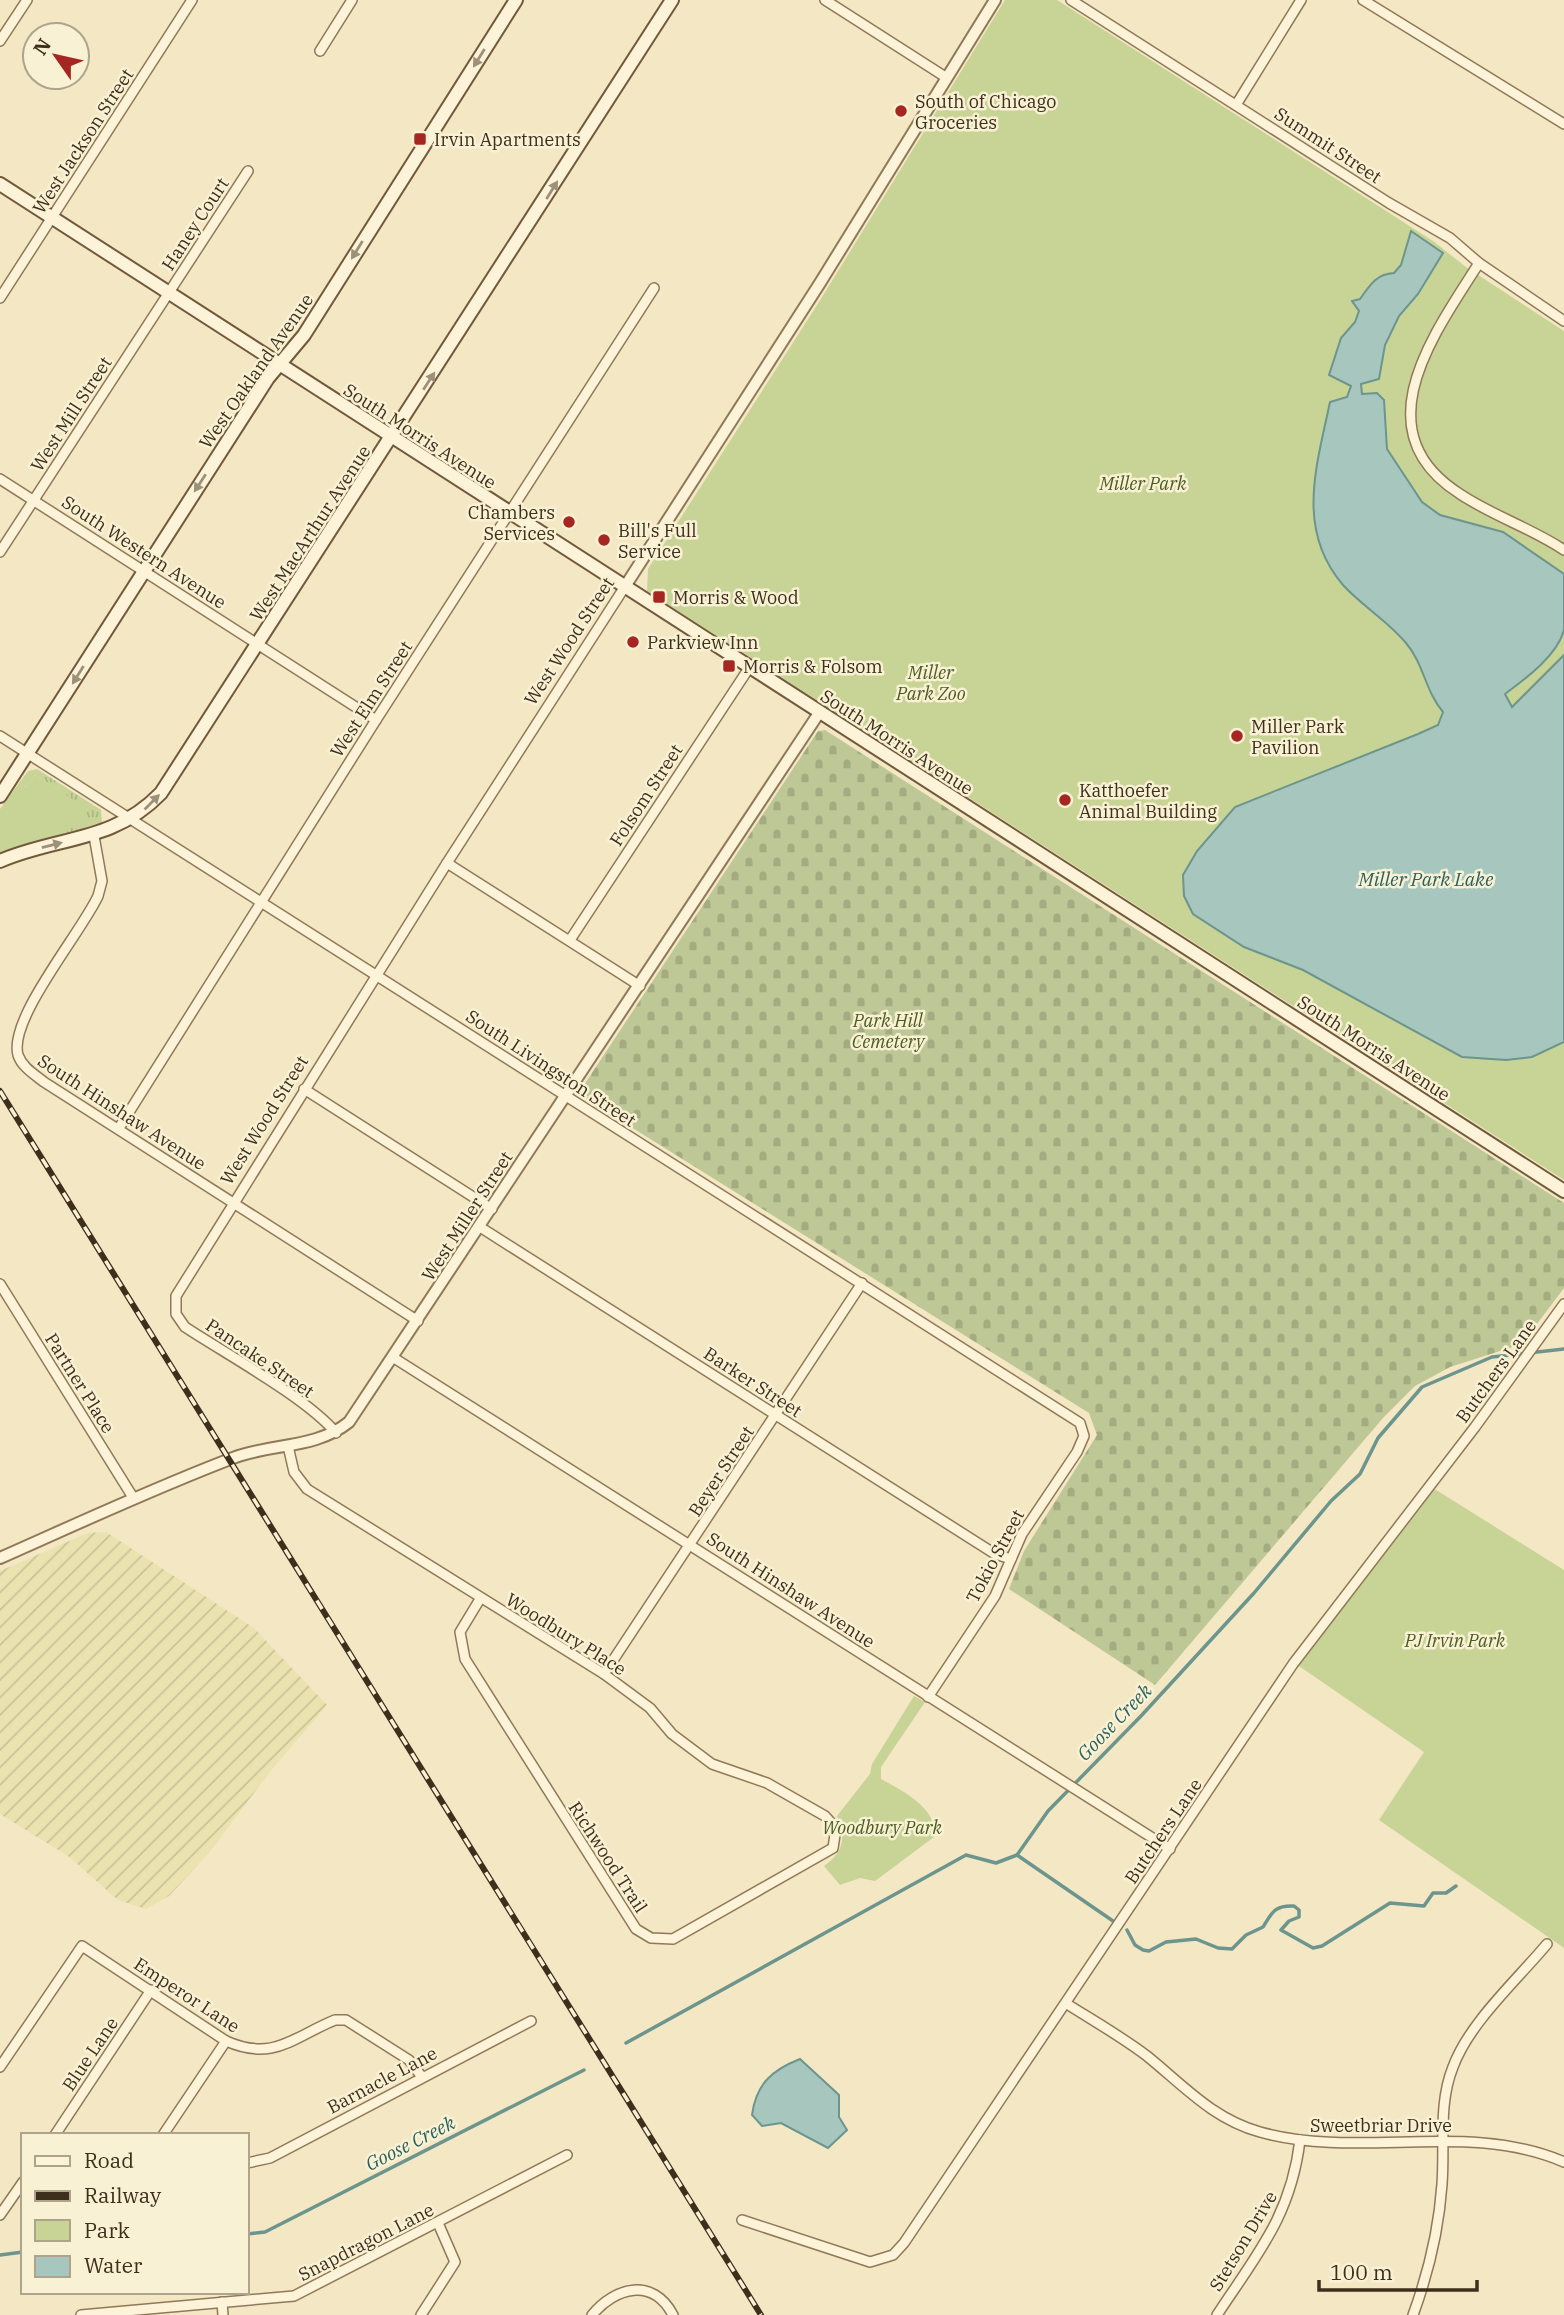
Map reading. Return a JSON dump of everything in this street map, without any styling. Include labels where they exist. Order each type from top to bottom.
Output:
[{"type":"main road","name":"West Oakland Avenue","points":[[0,796],[268,378],[304,335],[516,0]]},
{"type":"main road","name":"West MacArthur Avenue","points":[[0,861],[93,836],[130,819],[146,808],[173,775],[392,439],[672,0]]},
{"type":"main road","name":"South Morris Avenue","points":[[0,184],[392,439],[1564,1191]]},
{"type":"street","points":[[0,41],[27,0]]},
{"type":"street","name":"West Jackson Street","points":[[0,298],[192,0]]},
{"type":"street","points":[[320,51],[352,0]]},
{"type":"street","points":[[825,0],[947,78]]},
{"type":"street","name":"West Wood Street","points":[[175,1303],[181,1284],[995,0]]},
{"type":"street","name":"Summit Street","points":[[1071,0],[1389,203],[1432,226],[1479,263],[1564,320]]},
{"type":"street","points":[[1236,105],[1301,0]]},
{"type":"street","points":[[1363,0],[1564,124]]},
{"type":"street","name":"Haney Court","points":[[168,294],[248,171]]},
{"type":"street","points":[[1479,263],[1419,368],[1411,398],[1411,431],[1428,464],[1458,493],[1564,550]]},
{"type":"street","name":"West Elm Street","points":[[119,1128],[376,720],[654,288]]},
{"type":"street","name":"West Mill Street","points":[[0,551],[168,294]]},
{"type":"street","name":"South Western Avenue","points":[[0,479],[376,720]]},
{"type":"street","name":"Folsom Street","points":[[570,940],[749,668]]},
{"type":"street","name":"West Miller Street","points":[[336,1433],[354,1417],[394,1358],[819,713]]},
{"type":"street","name":"South Livingston Street","points":[[0,736],[1074,1418],[1084,1429]]},
{"type":"street","name":"South Hinshaw Avenue","points":[[93,836],[102,881],[98,895],[22,1019],[16,1044],[19,1057],[29,1070],[418,1321]]},
{"type":"street","points":[[447,863],[640,986]]},
{"type":"street","points":[[304,1089],[492,1209]]},
{"type":"street","name":"Barker Street","points":[[481,1227],[995,1555],[1011,1559]]},
{"type":"street","name":"Beyer Street","points":[[604,1675],[862,1283]]},
{"type":"street","name":"Partner Place","points":[[0,1284],[134,1499]]},
{"type":"street","name":"Pancake Street","points":[[175,1303],[176,1314],[186,1327],[300,1402],[327,1422],[336,1433]]},
{"type":"street","name":"Butchers Lane","points":[[742,2220],[862,2261],[877,2261],[892,2255],[904,2243],[1293,1664],[1564,1304]]},
{"type":"street","name":"South Hinshaw Avenue","points":[[394,1358],[1170,1849]]},
{"type":"street","name":"Tokio Street","points":[[928,1696],[995,1596],[1022,1534],[1077,1452],[1084,1429]]},
{"type":"street","points":[[0,1558],[234,1457],[336,1433]]},
{"type":"street","name":"Woodbury Place","points":[[288,1446],[294,1472],[307,1489],[480,1600],[604,1675],[650,1708],[672,1734],[712,1764],[767,1783],[825,1816],[836,1828],[836,1838]]},
{"type":"street","name":"Richwood Trail","points":[[480,1600],[460,1632],[465,1659],[636,1929],[651,1938],[673,1939],[824,1856],[833,1848],[836,1838]]},
{"type":"street","points":[[1413,2315],[1429,2261],[1442,2189],[1446,2086],[1459,2054],[1479,2024],[1547,1944]]},
{"type":"street","name":"Emperor Lane","points":[[0,2067],[82,1946],[226,2042],[243,2049],[267,2051],[335,2020],[346,2020],[409,2060],[422,2077]]},
{"type":"street","name":"Blue Lane","points":[[56,2133],[151,1990]]},
{"type":"street","name":"Sweetbriar Drive","points":[[1067,2004],[1145,2054],[1213,2112],[1262,2133],[1342,2144],[1479,2140],[1512,2144],[1564,2162]]},
{"type":"street","name":"Barnacle Lane","points":[[248,2163],[270,2158],[531,2021]]},
{"type":"street","points":[[164,2133],[226,2042]]},
{"type":"street","name":"Stetson Drive","points":[[1217,2315],[1279,2220],[1290,2194],[1300,2140]]},
{"type":"street","name":"Snapdragon Lane","points":[[81,2315],[301,2294],[567,2155]]},
{"type":"street","points":[[0,2215],[21,2185]]},
{"type":"street","points":[[421,2315],[455,2262],[438,2223]]},
{"type":"street","points":[[592,2315],[614,2294],[639,2289],[659,2296],[673,2315]]},
{"type":"street","points":[[222,2302],[223,2315]]},
{"type":"shaded area","points":[[106,1532],[254,1628],[327,1705],[269,1773],[209,1853],[169,1896],[146,1909],[118,1900],[68,1856],[0,1814],[0,1571],[88,1533]]},
{"type":"green space","name":"Miller Park","points":[[1005,0],[1057,0],[1433,241],[1466,267],[1564,331],[1564,1180],[647,591],[648,569],[819,302]]},
{"type":"green space","name":"Park Hill Cemetery","points":[[825,730],[1564,1203],[1564,1288],[1522,1344],[1450,1367],[1415,1386],[1383,1418],[1155,1685],[1009,1589],[1024,1551],[1097,1435],[1089,1413],[583,1097],[582,1088],[818,731]]},
{"type":"green space","points":[[37,769],[101,810],[102,822],[63,835],[88,810],[35,775],[26,787],[19,783],[28,771]]},
{"type":"green space","points":[[35,775],[89,810],[63,835],[0,852],[0,809],[19,783],[26,787]]},
{"type":"green space","name":"PJ Irvin Park","points":[[1433,1488],[1564,1570],[1564,1948],[1379,1820],[1424,1752],[1299,1666]]},
{"type":"green space","name":"Woodbury Park","points":[[914,1696],[925,1702],[881,1767],[881,1779],[918,1802],[931,1818],[934,1837],[875,1881],[860,1878],[840,1885],[824,1866],[835,1856],[841,1844],[842,1831],[837,1816],[870,1774],[872,1764]]},
{"type":"water","name":"Miller Park Lake","points":[[1411,231],[1443,253],[1418,294],[1399,316],[1385,345],[1379,379],[1361,384],[1362,394],[1377,393],[1384,400],[1387,449],[1422,502],[1440,515],[1503,532],[1564,574],[1564,630],[1560,640],[1548,658],[1505,694],[1512,707],[1564,655],[1564,1042],[1532,1057],[1506,1060],[1462,1057],[1303,970],[1244,947],[1193,914],[1184,896],[1183,875],[1197,851],[1235,807],[1438,725],[1443,712],[1406,643],[1350,593],[1328,564],[1314,519],[1316,473],[1330,402],[1347,397],[1351,386],[1329,375],[1341,338],[1355,322],[1359,311],[1352,301],[1360,299],[1378,278],[1394,273],[1401,265]]},
{"type":"water","points":[[800,2059],[839,2095],[839,2117],[847,2130],[828,2148],[781,2123],[762,2126],[752,2115],[757,2095],[767,2080],[781,2068]]},
{"type":"waterway","name":"Goose Creek","points":[[626,2043],[966,1855],[996,1863],[1017,1855],[1048,1811],[1141,1716],[1254,1593],[1331,1501],[1360,1474],[1378,1438],[1422,1387],[1492,1357],[1564,1349]]},
{"type":"waterway","points":[[1017,1855],[1113,1921]]},
{"type":"waterway","points":[[1127,1930],[1135,1945],[1143,1950],[1149,1951],[1166,1942],[1196,1939],[1218,1948],[1232,1949],[1246,1935],[1263,1927],[1271,1914],[1278,1909],[1294,1906],[1299,1910],[1299,1917],[1289,1921],[1281,1930],[1313,1948],[1322,1946],[1390,1903],[1424,1906],[1433,1893],[1446,1893],[1456,1886]]},
{"type":"waterway","name":"Goose Creek","points":[[248,2234],[265,2232],[584,2070]]},
{"type":"waterway","name":"Goose Creek","points":[[0,2255],[21,2252]]},
{"type":"railway","points":[[0,1091],[761,2315]]},
{"type":"place","name":"South of Chicago Groceries","points":[[901,111]]},
{"type":"place","name":"Irvin Apartments","points":[[420,139]]},
{"type":"place","name":"Chambers Services","points":[[569,522]]},
{"type":"place","name":"Bill's Full Service","points":[[604,540]]},
{"type":"place","name":"Morris & Wood","points":[[659,597]]},
{"type":"place","name":"Parkview Inn","points":[[633,642]]},
{"type":"place","name":"Morris & Folsom","points":[[729,666]]},
{"type":"place","name":"Miller Park Pavilion","points":[[1237,736]]},
{"type":"place","name":"Katthoefer Animal Building","points":[[1065,800]]},
{"type":"park label","name":"Miller Park Zoo","points":[[931,682]]}]
